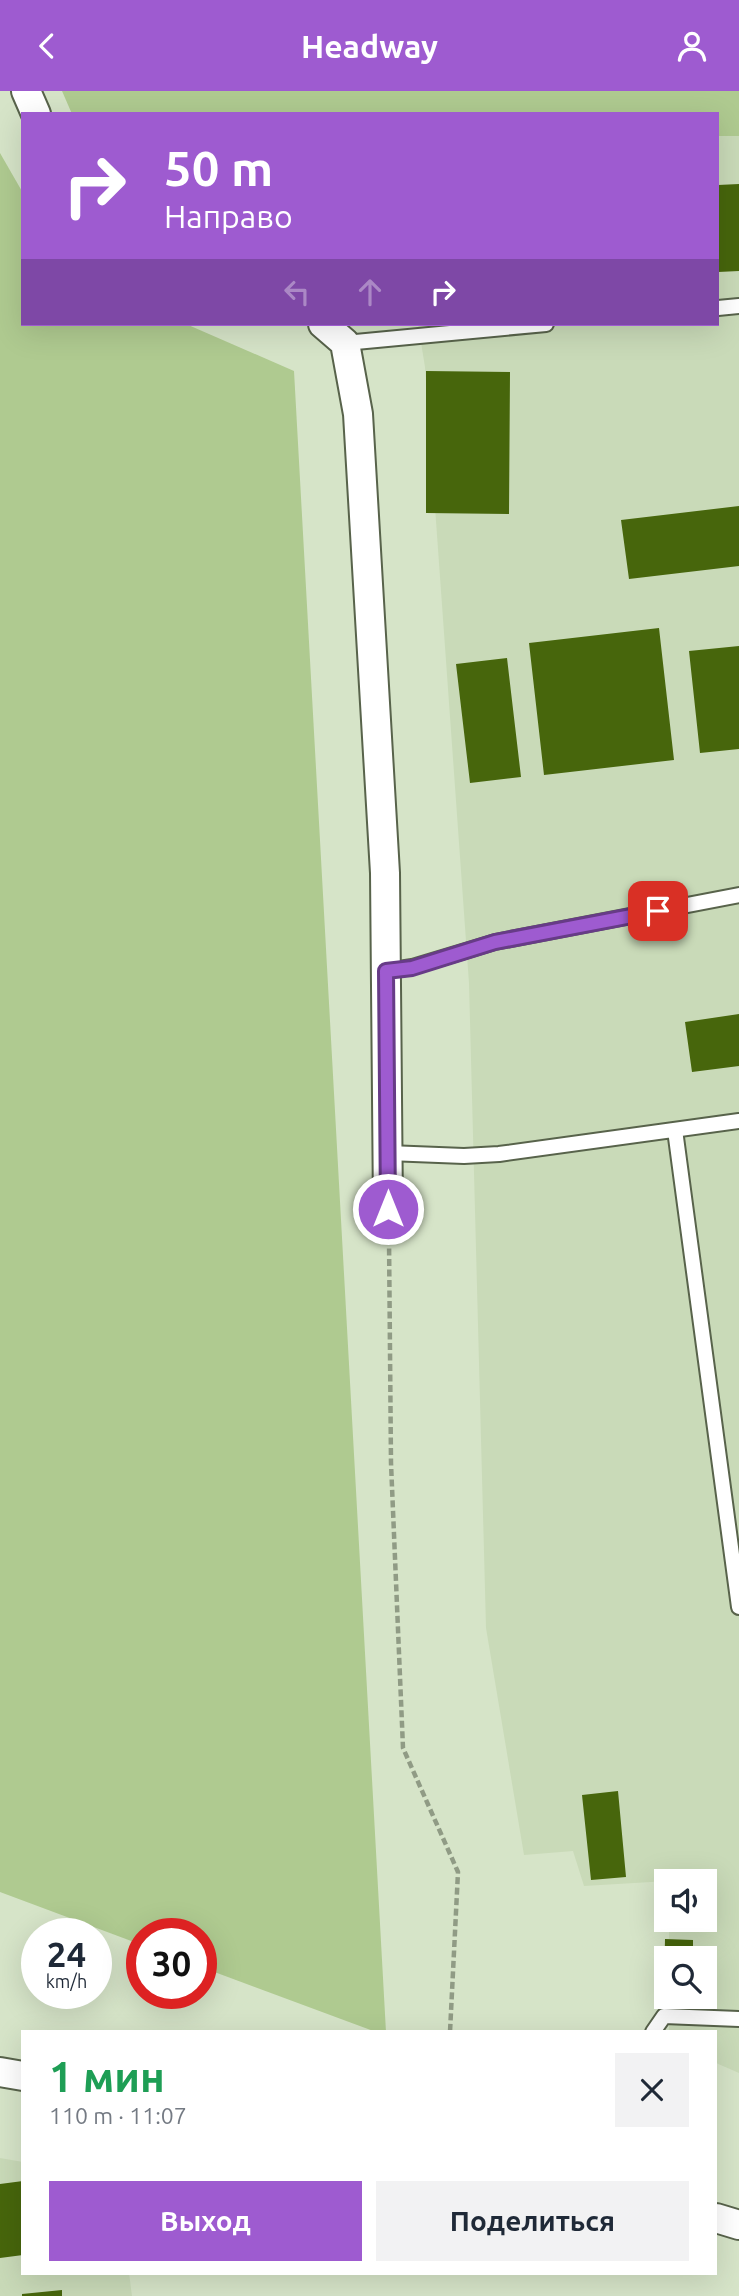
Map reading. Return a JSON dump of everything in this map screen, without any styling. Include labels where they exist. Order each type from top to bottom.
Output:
[{"type":"street","points":[[26,91],[35,112]]},
{"type":"street","points":[[325,326],[345,343],[358,414],[386,873],[388,1209]]},
{"type":"street","points":[[0,2072],[21,2076]]},
{"type":"street","points":[[717,2218],[739,2225]]},
{"type":"lane","points":[[719,308],[739,306]]},
{"type":"lane","points":[[345,343],[525,326]]},
{"type":"lane","points":[[386,971],[412,968],[495,942],[739,895]]},
{"type":"lane","points":[[388,1153],[464,1156],[499,1154],[739,1121]]},
{"type":"lane","points":[[675,1130],[739,1607]]},
{"type":"lane","points":[[654,2030],[664,2016],[739,2019]]},
{"type":"path","points":[[388,1209],[391,1463],[403,1748],[458,1872],[450,2030]]},
{"type":"shaded area","points":[[719,132],[739,132],[739,2073],[717,2063],[717,2030],[669,2030],[669,2009],[717,2009],[717,1946],[669,1946],[669,1932],[717,1932],[717,1869],[654,1869],[654,1882],[584,1886],[573,1851],[524,1855],[486,1628],[469,983],[425,367],[418,326],[719,326]]},
{"type":"shaded area","points":[[0,2158],[21,2162],[21,2275],[129,2275],[132,2296],[0,2296]]},
{"type":"green space","points":[[62,91],[739,91],[739,136],[719,136],[719,112],[71,112]]},
{"type":"green space","points":[[0,153],[21,190],[21,326],[191,326],[294,371],[386,2030],[371,2030],[217,1973],[217,1918],[126,1918],[126,1939],[112,1934],[112,1918],[70,1918],[0,1892]]},
{"type":"building","points":[[739,184],[739,271],[719,272],[719,185]]},
{"type":"building","points":[[426,371],[510,372],[509,514],[426,513]]},
{"type":"building","points":[[739,506],[739,566],[629,579],[621,520]]},
{"type":"building","points":[[659,628],[674,760],[544,775],[529,643]]},
{"type":"building","points":[[739,646],[739,749],[700,753],[689,651]]},
{"type":"building","points":[[507,658],[521,777],[470,783],[456,664]]},
{"type":"building","points":[[739,1014],[739,1066],[692,1072],[685,1022]]},
{"type":"building","points":[[618,1791],[626,1877],[591,1880],[582,1795]]},
{"type":"building","points":[[665,1939],[693,1940],[693,1946],[665,1946]]},
{"type":"building","points":[[21,2181],[21,2255],[0,2258],[0,2184]]},
{"type":"building","points":[[62,2290],[62,2296],[22,2296],[22,2294]]},
{"type":"route","points":[[388,1209],[386,971],[412,968],[495,942],[658,911]]}]
